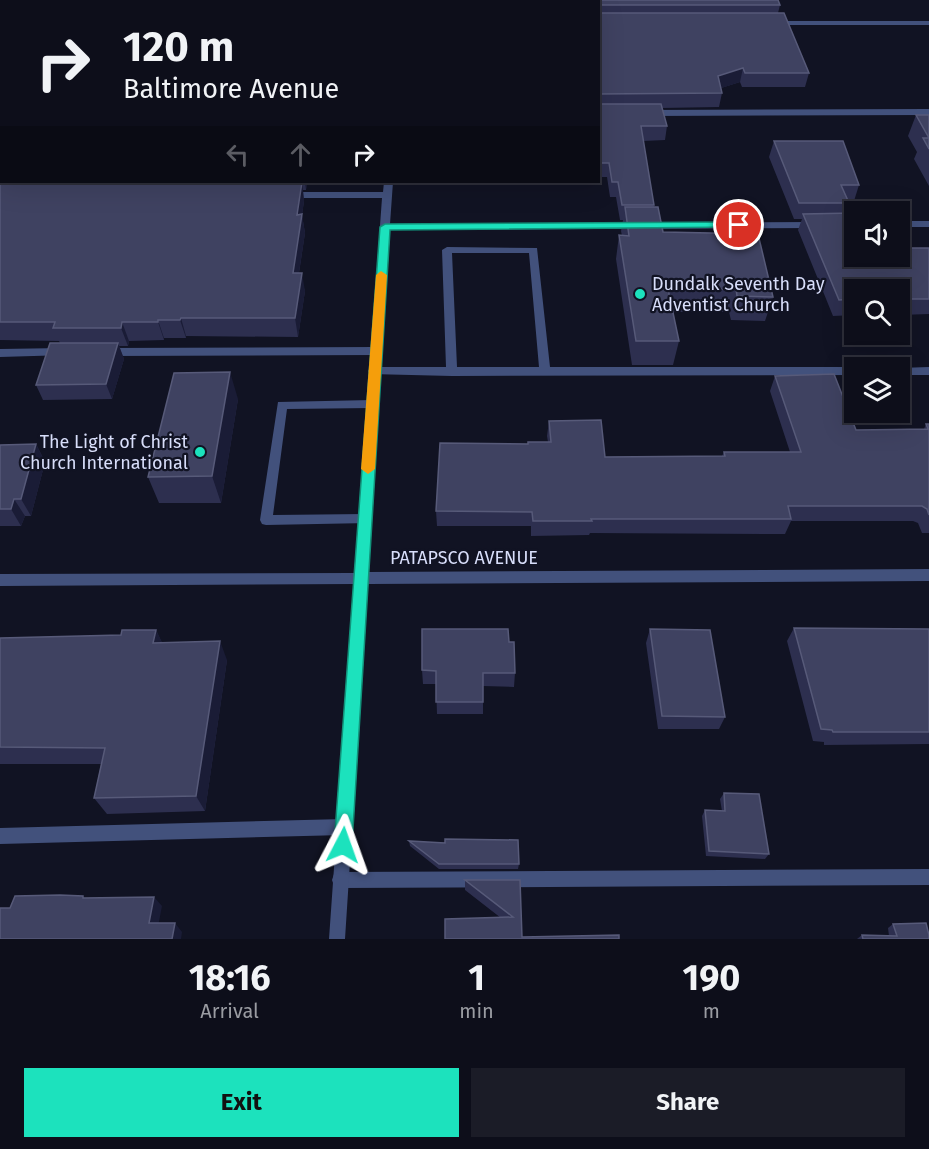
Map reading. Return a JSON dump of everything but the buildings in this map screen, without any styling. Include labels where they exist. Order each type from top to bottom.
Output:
[{"type":"street","points":[[762,23],[929,22]]},
{"type":"street","points":[[634,113],[929,112]]},
{"type":"street","points":[[275,195],[388,188],[337,939]]},
{"type":"street","points":[[385,227],[831,224]]},
{"type":"street","points":[[910,224],[929,224]]},
{"type":"street","points":[[452,372],[447,250],[534,250],[545,371]]},
{"type":"street","points":[[94,352],[376,351]]},
{"type":"street","points":[[0,353],[71,352]]},
{"type":"street","points":[[374,371],[844,371]]},
{"type":"street","points":[[910,371],[929,371]]},
{"type":"street","points":[[365,519],[266,520],[282,405],[372,404]]},
{"type":"street","name":"PATAPSCO AVENUE","points":[[0,580],[929,575]]},
{"type":"street","points":[[0,836],[344,827]]},
{"type":"street","points":[[340,880],[929,877]]},
{"type":"slow traffic","points":[[368,469],[381,275]]},
{"type":"place","name":"Dundalk Seventh Day Adventist Church","points":[[640,294]]},
{"type":"place","name":"The Light of Christ Church International","points":[[200,452]]},
{"type":"route","points":[[343,845],[385,227],[739,225]]}]
